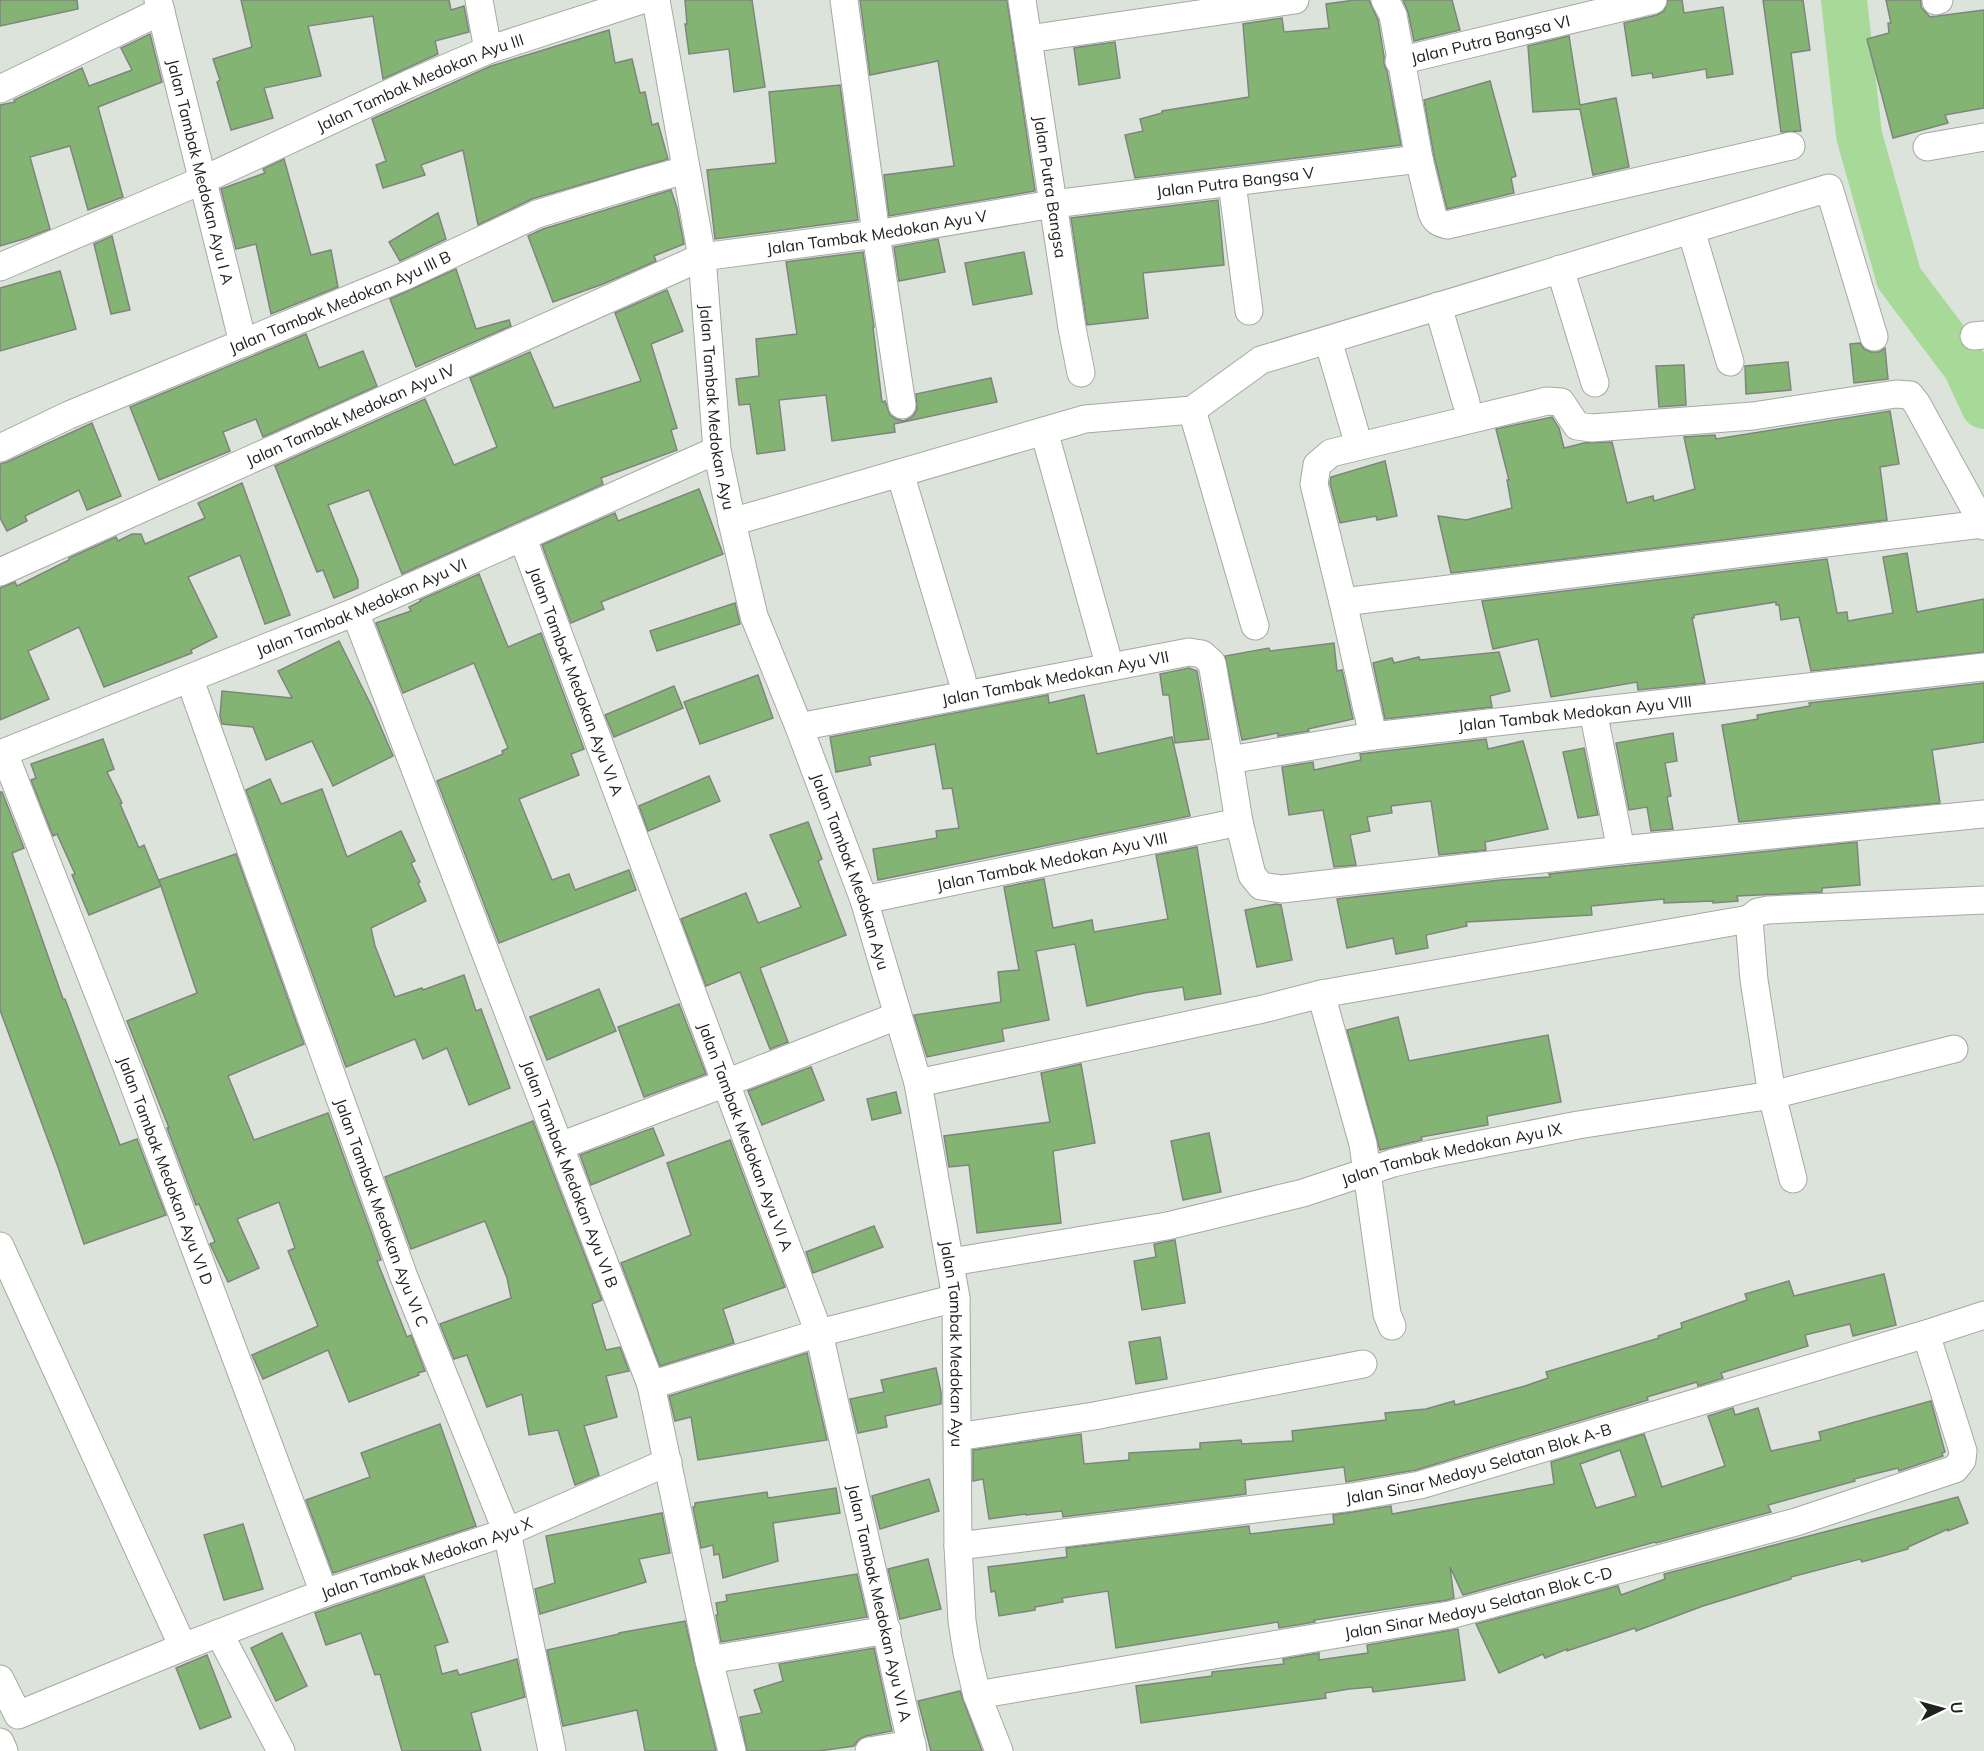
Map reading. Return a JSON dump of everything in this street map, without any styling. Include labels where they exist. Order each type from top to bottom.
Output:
[{"type":"street","points":[[479,0],[488,50]]},
{"type":"street","name":"Jalan Tambak Medokan Ayu III","points":[[0,267],[203,180],[409,84],[488,50],[642,0]]},
{"type":"street","name":"Jalan Tambak Medokan Ayu","points":[[656,0],[702,257],[717,450],[754,616],[799,727],[864,900],[918,1083],[956,1298],[958,1546],[962,1622],[966,1653],[977,1695],[999,1751]]},
{"type":"street","points":[[844,0],[902,405]]},
{"type":"street","name":"Jalan Putra Bangsa","points":[[1022,0],[1072,328],[1081,373]]},
{"type":"street","points":[[1028,39],[1295,0]]},
{"type":"street","points":[[1385,0],[1393,15],[1419,159],[1435,220],[1440,224],[1448,225],[1791,147]]},
{"type":"street","name":"Jalan Putra Bangsa VI","points":[[1400,61],[1653,0]]},
{"type":"street","points":[[0,89],[160,6]]},
{"type":"street","name":"Jalan Tambak Medokan Ayu I A","points":[[160,6],[243,343]]},
{"type":"street","points":[[1928,147],[1984,137]]},
{"type":"street","name":"Jalan Putra Bangsa V","points":[[1053,204],[1419,159]]},
{"type":"street","name":"Jalan Tambak Medokan Ayu III B","points":[[0,448],[69,415],[405,276],[537,214],[686,170]]},
{"type":"street","points":[[1232,183],[1249,311]]},
{"type":"street","points":[[732,522],[1085,419],[1192,410],[1261,360],[1829,188],[1874,337]]},
{"type":"street","name":"Jalan Tambak Medokan Ayu V","points":[[702,257],[876,234],[1053,204]]},
{"type":"street","points":[[1691,230],[1730,362]]},
{"type":"street","name":"Jalan Tambak Medokan Ayu IV","points":[[0,572],[702,257]]},
{"type":"street","points":[[1560,269],[1595,383]]},
{"type":"street","points":[[1438,306],[1466,402]]},
{"type":"street","points":[[1328,340],[1355,432]]},
{"type":"street","points":[[1343,602],[1984,525],[1910,394],[1896,394],[1753,416],[1592,428],[1577,426],[1562,402],[1547,401],[1331,453],[1317,465],[1314,484],[1373,736]]},
{"type":"street","points":[[1192,410],[1255,626]]},
{"type":"street","points":[[1044,431],[1106,653]]},
{"type":"street","name":"Jalan Tambak Medokan Ayu VI","points":[[2,754],[356,612],[717,450]]},
{"type":"street","points":[[900,473],[962,679]]},
{"type":"street","name":"Jalan Tambak Medokan Ayu VI A","points":[[522,538],[819,1333],[912,1748]]},
{"type":"street","name":"Jalan Tambak Medokan Ayu VI B","points":[[356,612],[651,1384],[709,1660],[732,1751]]},
{"type":"street","name":"Jalan Tambak Medokan Ayu VII","points":[[799,727],[1189,652],[1203,654],[1212,663],[1229,760]]},
{"type":"street","name":"Jalan Tambak Medokan Ayu VIII","points":[[1229,760],[1373,736],[1984,667]]},
{"type":"street","name":"Jalan Tambak Medokan Ayu VI C","points":[[190,680],[404,1277],[507,1532],[552,1751]]},
{"type":"street","points":[[1593,711],[1621,850]]},
{"type":"street","name":"Jalan Tambak Medokan Ayu VI D","points":[[2,754],[129,1072],[324,1593]]},
{"type":"street","points":[[1229,760],[1239,822],[1252,875],[1261,886],[1282,889],[1621,850],[1984,814]]},
{"type":"street","name":"Jalan Tambak Medokan Ayu VIII","points":[[864,900],[1239,822]]},
{"type":"street","points":[[918,1083],[1263,1009],[1321,994],[1749,919],[1758,912],[1768,910],[1984,900]]},
{"type":"street","points":[[1749,919],[1754,980],[1772,1095],[1793,1179]]},
{"type":"street","points":[[1321,994],[1363,1144],[1387,1314],[1392,1326]]},
{"type":"street","points":[[560,1146],[897,1016]]},
{"type":"street","name":"Jalan Tambak Medokan Ayu IX","points":[[951,1262],[1167,1226],[1224,1214],[1303,1193],[1367,1171],[1431,1154],[1578,1125],[1772,1095],[1954,1049]]},
{"type":"street","points":[[0,1246],[183,1647]]},
{"type":"street","points":[[651,1384],[819,1333],[956,1298]]},
{"type":"street","name":"Jalan Sinar Medayu Selatan Blok A-B","points":[[958,1546],[1352,1497],[1420,1485],[1984,1315]]},
{"type":"street","name":"Jalan Sinar Medayu Selatan Blok C-D","points":[[977,1695],[1450,1615],[1796,1522],[1955,1469],[1963,1457],[1962,1447],[1926,1334]]},
{"type":"street","points":[[957,1437],[1094,1416],[1363,1364]]},
{"type":"street","name":"Jalan Tambak Medokan Ayu X","points":[[0,1679],[18,1714],[324,1593],[507,1532],[668,1462]]},
{"type":"street","points":[[709,1660],[887,1630]]},
{"type":"street","points":[[219,1633],[281,1751]]},
{"type":"street","points":[[0,1742],[4,1751]]},
{"type":"street","points":[[869,1751],[912,1748]]},
{"type":"building","points":[[0,0],[77,0],[78,9],[0,26]]},
{"type":"building","points":[[241,0],[449,0],[451,10],[464,6],[469,32],[435,41],[438,54],[383,79],[373,16],[308,26],[321,76],[264,88],[273,118],[231,130],[213,59],[252,47]]},
{"type":"building","points":[[685,0],[752,0],[765,87],[734,92],[729,49],[689,54]]},
{"type":"building","points":[[860,0],[1007,0],[1035,191],[889,216],[884,175],[954,166],[938,61],[870,75]]},
{"type":"building","points":[[1369,0],[1378,20],[1384,64],[1401,145],[1135,178],[1125,135],[1143,131],[1140,119],[1162,113],[1162,111],[1249,97],[1243,24],[1282,18],[1284,32],[1329,28],[1326,4]]},
{"type":"building","points":[[1403,0],[1452,0],[1460,30],[1414,41]]},
{"type":"building","points":[[1668,0],[1682,0],[1684,13],[1723,7],[1733,74],[1707,78],[1706,69],[1653,78],[1652,73],[1632,76],[1624,23],[1657,15],[1664,11]]},
{"type":"building","points":[[1763,0],[1803,0],[1810,50],[1791,53],[1801,131],[1781,132]]},
{"type":"building","points":[[1886,0],[1921,0],[1921,7],[1930,17],[1984,10],[1984,108],[1945,115],[1948,123],[1893,138],[1867,39],[1889,33],[1888,23],[1891,23]]},
{"type":"building","points":[[609,30],[615,63],[632,59],[640,93],[645,92],[652,125],[658,123],[668,159],[532,199],[478,225],[463,150],[421,165],[425,175],[383,188],[376,165],[386,161],[372,119],[491,66]]},
{"type":"building","points":[[150,34],[162,82],[98,107],[123,197],[88,210],[70,146],[30,157],[50,229],[0,246],[0,105],[15,102],[14,100],[82,68],[89,86],[132,70],[121,48]]},
{"type":"building","points":[[1569,36],[1580,105],[1616,98],[1629,167],[1593,175],[1580,109],[1533,112],[1528,46]]},
{"type":"building","points":[[1115,42],[1120,78],[1079,85],[1074,48]]},
{"type":"building","points":[[1490,81],[1516,176],[1511,178],[1514,193],[1447,209],[1424,100]]},
{"type":"building","points":[[840,85],[858,220],[715,239],[707,170],[776,163],[769,92]]},
{"type":"building","points":[[284,159],[311,255],[331,250],[338,287],[271,314],[256,244],[236,249],[221,189],[265,173],[263,169]]},
{"type":"building","points":[[671,190],[684,244],[654,256],[656,261],[553,302],[528,236],[543,229]]},
{"type":"building","points":[[1218,200],[1224,265],[1143,273],[1148,318],[1087,325],[1071,218]]},
{"type":"building","points":[[438,213],[446,239],[400,261],[389,242]]},
{"type":"building","points":[[112,236],[130,310],[111,314],[94,244]]},
{"type":"building","points":[[938,239],[945,272],[899,281],[894,247]]},
{"type":"building","points":[[863,252],[882,402],[885,401],[890,415],[904,421],[912,417],[917,410],[916,394],[991,378],[997,402],[894,424],[895,432],[832,441],[826,395],[779,400],[785,450],[757,454],[750,404],[739,405],[736,379],[759,376],[756,339],[797,334],[786,262]]},
{"type":"building","points":[[1024,252],[1032,294],[973,305],[965,263]]},
{"type":"building","points":[[456,269],[476,329],[509,320],[511,326],[416,367],[390,299]]},
{"type":"building","points":[[60,271],[76,329],[0,351],[0,288]]},
{"type":"building","points":[[667,290],[683,331],[651,344],[677,428],[671,430],[677,450],[601,478],[603,484],[402,574],[369,490],[328,505],[358,580],[358,588],[334,598],[323,570],[317,572],[275,466],[425,399],[454,465],[497,447],[470,378],[530,352],[554,408],[641,381],[615,313]]},
{"type":"building","points":[[306,334],[319,368],[363,351],[377,386],[263,437],[256,419],[223,432],[230,451],[159,480],[130,407]]},
{"type":"building","points":[[1860,343],[1864,349],[1871,352],[1879,352],[1885,348],[1888,379],[1854,383],[1850,344]]},
{"type":"building","points":[[1788,362],[1791,390],[1746,394],[1745,366]]},
{"type":"building","points":[[1684,365],[1686,405],[1659,407],[1656,366]]},
{"type":"building","points":[[1890,411],[1899,464],[1880,467],[1887,520],[1451,573],[1438,516],[1466,520],[1512,508],[1507,480],[1509,480],[1496,429],[1552,417],[1559,428],[1564,448],[1584,443],[1612,442],[1627,503],[1653,496],[1654,501],[1695,489],[1684,437],[1715,435],[1716,439]]},
{"type":"building","points":[[92,423],[121,496],[87,510],[79,490],[25,516],[27,521],[7,531],[0,518],[0,464]]},
{"type":"building","points":[[1385,461],[1397,516],[1377,520],[1376,516],[1340,523],[1330,483],[1331,477]]},
{"type":"building","points":[[242,483],[290,615],[265,624],[240,555],[188,577],[217,637],[191,650],[192,653],[104,687],[79,627],[28,651],[49,699],[0,720],[0,588],[15,582],[17,586],[69,558],[116,537],[118,541],[132,534],[141,534],[145,544],[205,518],[198,503]]},
{"type":"building","points":[[699,489],[723,554],[601,602],[604,609],[571,623],[542,545],[615,513],[618,521]]},
{"type":"building","points":[[1907,553],[1917,612],[1984,599],[1984,652],[1811,671],[1799,617],[1781,620],[1779,605],[1776,605],[1776,602],[1694,615],[1692,618],[1705,683],[1638,690],[1637,682],[1551,697],[1538,639],[1493,649],[1482,601],[1827,559],[1837,613],[1847,612],[1848,621],[1893,613],[1883,557]]},
{"type":"building","points":[[479,574],[508,647],[541,633],[584,749],[571,754],[579,775],[519,799],[552,880],[569,874],[575,890],[629,870],[636,890],[499,943],[437,781],[503,754],[502,751],[508,748],[474,663],[403,693],[376,623],[411,611],[409,607],[420,600]]},
{"type":"building","points":[[735,603],[740,624],[657,651],[650,631]]},
{"type":"building","points":[[339,641],[372,707],[393,756],[333,786],[312,741],[266,760],[253,727],[222,724],[220,716],[222,691],[292,698],[278,671]]},
{"type":"building","points":[[1334,643],[1337,671],[1342,670],[1353,719],[1308,729],[1309,731],[1278,736],[1278,733],[1242,740],[1225,656],[1269,648],[1270,651]]},
{"type":"building","points":[[1499,652],[1510,691],[1490,696],[1492,707],[1385,719],[1373,663],[1392,658],[1394,663],[1419,657],[1420,660]]},
{"type":"building","points":[[1189,668],[1197,671],[1209,739],[1175,743],[1169,695],[1163,695],[1160,674]]},
{"type":"building","points":[[758,675],[773,718],[700,744],[684,702]]},
{"type":"building","points":[[1984,683],[1984,742],[1932,750],[1940,803],[1739,822],[1722,725],[1758,719],[1757,715],[1810,706],[1809,703]]},
{"type":"building","points":[[674,686],[683,708],[614,737],[605,715]]},
{"type":"building","points":[[1048,695],[1049,703],[1084,695],[1097,754],[1172,737],[1190,816],[878,880],[873,849],[937,838],[936,831],[959,828],[952,788],[943,789],[935,744],[869,757],[871,765],[836,772],[830,737]]},
{"type":"building","points":[[1673,733],[1677,761],[1665,763],[1671,796],[1667,797],[1673,829],[1651,831],[1647,807],[1629,810],[1616,743]]},
{"type":"building","points":[[103,739],[114,769],[107,772],[139,848],[144,845],[161,886],[89,915],[72,875],[75,874],[57,834],[53,836],[31,780],[36,778],[31,764]]},
{"type":"building","points":[[1486,739],[1488,749],[1523,741],[1548,829],[1485,842],[1486,850],[1439,855],[1431,801],[1391,806],[1392,813],[1367,817],[1370,831],[1350,835],[1356,865],[1334,867],[1323,810],[1289,815],[1282,767],[1313,762],[1314,770],[1361,760],[1360,754]]},
{"type":"building","points":[[1584,748],[1598,815],[1578,818],[1563,752]]},
{"type":"building","points":[[709,776],[720,801],[648,831],[639,806]]},
{"type":"building","points":[[270,779],[281,804],[322,789],[347,857],[401,831],[415,861],[411,863],[426,901],[371,928],[375,946],[395,997],[422,988],[423,990],[464,975],[476,1011],[481,1009],[510,1088],[469,1105],[447,1048],[423,1059],[415,1039],[346,1067],[246,790]]},
{"type":"building","points":[[0,792],[2,792],[24,848],[12,853],[63,999],[65,999],[120,1145],[137,1139],[166,1215],[84,1244],[0,1010]]},
{"type":"building","points":[[808,822],[822,859],[818,861],[846,935],[760,968],[788,1042],[770,1049],[740,972],[706,986],[681,919],[746,893],[758,923],[801,907],[770,835]]},
{"type":"building","points":[[1857,842],[1860,885],[1822,888],[1822,892],[1737,896],[1738,901],[1713,903],[1713,901],[1664,903],[1664,899],[1591,906],[1592,915],[1466,922],[1467,926],[1426,935],[1428,948],[1396,954],[1393,938],[1347,948],[1337,899],[1500,880],[1550,877],[1549,874]]},
{"type":"building","points":[[1197,847],[1221,994],[1185,1000],[1183,987],[1087,1006],[1075,944],[1036,951],[1049,1020],[1002,1029],[1004,1041],[927,1057],[914,1015],[1001,1002],[998,972],[1019,970],[1004,887],[1044,879],[1053,928],[1092,920],[1094,932],[1168,919],[1156,855]]},
{"type":"building","points":[[236,854],[304,1044],[228,1076],[254,1140],[328,1113],[381,1260],[377,1261],[407,1337],[411,1335],[425,1371],[349,1402],[328,1350],[263,1379],[252,1355],[318,1326],[288,1251],[295,1248],[279,1202],[237,1219],[259,1268],[228,1282],[210,1244],[215,1242],[199,1204],[196,1205],[127,1021],[197,993],[159,880]]},
{"type":"building","points":[[1281,905],[1292,960],[1257,967],[1245,910]]},
{"type":"building","points":[[599,989],[616,1031],[547,1060],[530,1017]]},
{"type":"building","points":[[679,1004],[706,1074],[644,1097],[618,1027]]},
{"type":"building","points":[[1398,1017],[1409,1061],[1548,1035],[1561,1102],[1487,1116],[1488,1125],[1421,1137],[1422,1140],[1380,1150],[1347,1030]]},
{"type":"building","points":[[1081,1064],[1095,1143],[1053,1151],[1061,1223],[977,1233],[969,1165],[949,1167],[944,1136],[1050,1122],[1041,1073]]},
{"type":"building","points":[[811,1067],[824,1100],[762,1125],[748,1091]]},
{"type":"building","points":[[896,1092],[901,1113],[872,1120],[867,1099]]},
{"type":"building","points":[[533,1121],[602,1300],[592,1304],[606,1350],[620,1347],[629,1371],[606,1376],[617,1417],[584,1426],[599,1475],[575,1485],[558,1430],[529,1435],[522,1394],[487,1407],[467,1355],[454,1359],[440,1324],[511,1298],[507,1278],[485,1221],[411,1249],[385,1177]]},
{"type":"building","points":[[653,1128],[664,1155],[591,1185],[580,1155]]},
{"type":"building","points":[[1209,1133],[1221,1192],[1183,1200],[1171,1141]]},
{"type":"building","points":[[730,1140],[785,1287],[723,1309],[734,1343],[660,1366],[621,1263],[691,1235],[667,1163]]},
{"type":"building","points":[[874,1226],[883,1247],[813,1273],[806,1252]]},
{"type":"building","points":[[1175,1240],[1185,1303],[1142,1310],[1134,1261],[1156,1257],[1154,1244]]},
{"type":"building","points":[[1884,1274],[1896,1325],[1853,1336],[1850,1324],[1805,1335],[1808,1346],[1721,1373],[1723,1378],[1698,1386],[1697,1382],[1647,1397],[1648,1400],[1416,1470],[1346,1482],[1344,1467],[1245,1480],[1246,1494],[1063,1517],[1062,1511],[989,1519],[983,1479],[973,1481],[973,1450],[1081,1434],[1084,1464],[1129,1460],[1129,1453],[1200,1449],[1200,1443],[1241,1440],[1242,1444],[1293,1441],[1292,1431],[1386,1420],[1385,1413],[1426,1409],[1454,1401],[1455,1405],[1525,1386],[1548,1378],[1546,1372],[1659,1338],[1658,1336],[1682,1328],[1681,1323],[1747,1300],[1745,1294],[1789,1281],[1794,1296]]},
{"type":"building","points":[[1160,1337],[1167,1379],[1136,1384],[1129,1342]]},
{"type":"building","points":[[807,1353],[827,1440],[698,1460],[691,1417],[675,1421],[669,1396]]},
{"type":"building","points":[[936,1368],[941,1404],[885,1416],[887,1427],[858,1433],[850,1399],[884,1392],[881,1380]]},
{"type":"building","points":[[1931,1401],[1945,1452],[1942,1453],[1943,1456],[1899,1471],[1898,1468],[1854,1479],[1855,1481],[1768,1505],[1771,1512],[1463,1595],[1450,1567],[1454,1598],[1447,1600],[1314,1620],[1315,1622],[1279,1628],[1278,1622],[1116,1648],[1108,1591],[1062,1598],[1063,1602],[1035,1607],[1035,1610],[999,1616],[995,1591],[991,1592],[988,1567],[1067,1557],[1066,1548],[1249,1526],[1250,1534],[1334,1524],[1333,1515],[1391,1506],[1392,1514],[1554,1484],[1551,1462],[1644,1434],[1662,1487],[1725,1466],[1708,1416],[1733,1408],[1735,1415],[1758,1408],[1771,1451],[1821,1440],[1819,1432]],"holes":[[[1620,1450],[1636,1496],[1596,1508],[1580,1464]]]},
{"type":"building","points":[[440,1424],[476,1526],[333,1573],[306,1500],[370,1477],[361,1453]]},
{"type":"building","points":[[929,1479],[939,1511],[880,1529],[872,1496]]},
{"type":"building","points":[[836,1488],[840,1513],[773,1523],[778,1561],[723,1578],[719,1554],[714,1555],[713,1545],[701,1548],[693,1507],[695,1503],[767,1492],[768,1498]]},
{"type":"building","points":[[1958,1497],[1968,1523],[1948,1531],[1948,1529],[1908,1549],[1862,1562],[1860,1559],[1791,1577],[1791,1579],[1703,1606],[1636,1631],[1635,1628],[1545,1658],[1543,1654],[1499,1673],[1476,1624],[1618,1586],[1621,1595],[1665,1579],[1664,1574]]},
{"type":"building","points":[[662,1513],[670,1553],[639,1559],[646,1582],[540,1614],[535,1589],[555,1583],[546,1536]]},
{"type":"building","points":[[243,1524],[263,1589],[224,1600],[204,1535]]},
{"type":"building","points":[[928,1559],[941,1609],[900,1619],[888,1569]]},
{"type":"building","points":[[857,1574],[867,1617],[721,1642],[716,1603],[727,1601],[726,1595]]},
{"type":"building","points":[[424,1576],[448,1642],[435,1646],[442,1674],[457,1670],[459,1675],[517,1659],[525,1697],[471,1713],[481,1751],[402,1751],[380,1674],[375,1675],[361,1633],[326,1645],[315,1613]]},
{"type":"building","points":[[685,1621],[716,1751],[645,1751],[637,1710],[563,1726],[547,1650],[619,1633]]},
{"type":"building","points":[[1458,1629],[1465,1680],[1373,1692],[1372,1687],[1349,1689],[1325,1693],[1326,1698],[1141,1723],[1136,1686],[1212,1676],[1212,1672],[1284,1664],[1283,1659],[1319,1653],[1319,1660],[1368,1653],[1367,1645]]},
{"type":"building","points":[[282,1633],[307,1686],[276,1701],[251,1648]]},
{"type":"building","points":[[874,1648],[892,1731],[866,1736],[859,1739],[854,1746],[819,1751],[747,1751],[740,1717],[762,1713],[754,1690],[783,1681],[779,1664]]},
{"type":"building","points":[[207,1655],[231,1717],[200,1729],[176,1668]]},
{"type":"building","points":[[960,1691],[982,1751],[931,1751],[918,1701]]},
{"type":"waterway","points":[[1844,0],[1859,135],[1899,278],[1966,367],[1984,406]]}]
